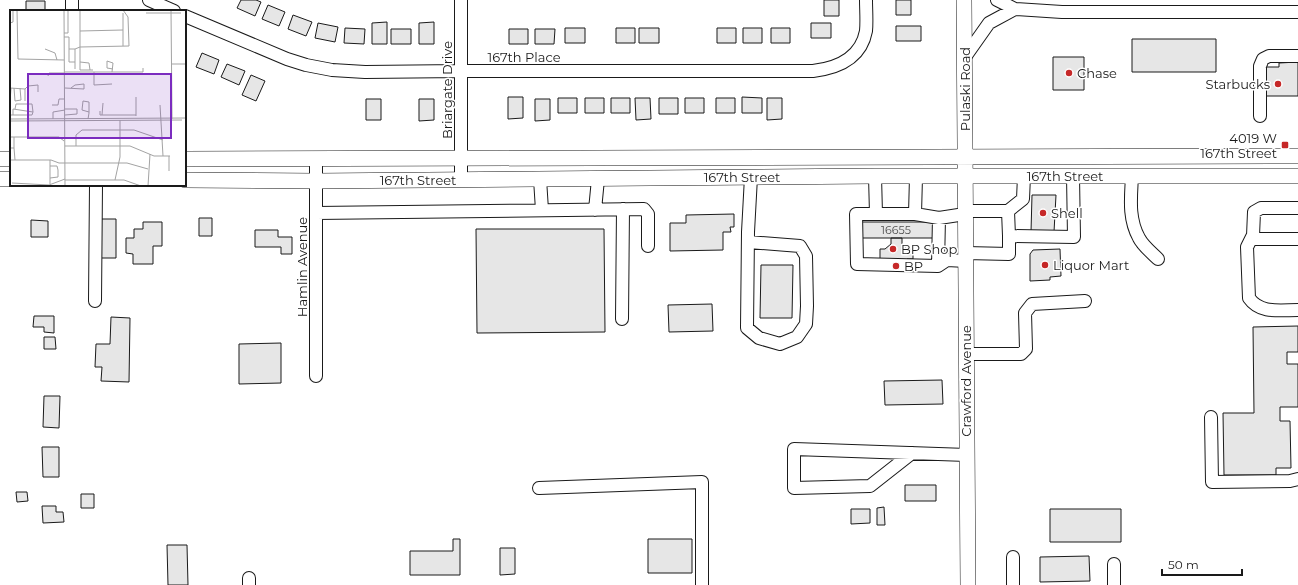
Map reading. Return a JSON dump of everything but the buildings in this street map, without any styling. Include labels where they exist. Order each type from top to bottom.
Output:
[{"type":"main road","name":"Pulaski Road","points":[[964,0],[965,177]]},
{"type":"main road","name":"167th Street","points":[[186,158],[1298,156]]},
{"type":"main road","name":"167th Street","points":[[186,180],[316,181],[875,176],[1298,176]]},
{"type":"main road","name":"Crawford Avenue","points":[[965,177],[968,585]]},
{"type":"main road","points":[[0,178],[10,179]]},
{"type":"street","points":[[148,0],[172,10]]},
{"type":"street","name":"Briargate Drive","points":[[461,0],[461,180]]},
{"type":"street","name":"167th Place","points":[[186,16],[288,59],[306,65],[332,70],[364,72],[461,70],[813,70],[834,67],[845,62],[859,49],[866,32],[866,0]]},
{"type":"street","points":[[997,0],[1015,9],[1062,12],[1298,12]]},
{"type":"street","points":[[965,57],[989,23],[1015,9]]},
{"type":"street","points":[[1260,116],[1260,66],[1263,59],[1269,56],[1298,56]]},
{"type":"street","name":"Hamlin Avenue","points":[[316,158],[316,376]]},
{"type":"street","points":[[875,176],[876,214]]},
{"type":"street","points":[[1008,211],[1009,254],[947,260],[938,266],[857,264],[856,214],[915,214],[939,218],[965,212],[1008,211],[1023,200],[1024,176]]},
{"type":"street","points":[[1009,236],[1074,237],[1073,176]]},
{"type":"street","points":[[1132,176],[1130,211],[1140,239],[1158,260]]},
{"type":"street","points":[[748,242],[800,246],[806,256],[806,324],[797,337],[780,344],[759,338],[747,328],[748,242],[751,177]]},
{"type":"street","points":[[915,214],[916,177]]},
{"type":"street","points":[[540,179],[542,210]]},
{"type":"street","points":[[595,210],[598,179]]},
{"type":"street","points":[[95,301],[96,186]]},
{"type":"street","points":[[1298,208],[1261,208],[1254,212],[1253,235],[1247,247],[1249,298],[1252,303],[1258,307],[1268,310],[1298,310]]},
{"type":"street","points":[[622,320],[623,209]]},
{"type":"street","points":[[316,213],[644,209],[648,214],[648,246]]},
{"type":"street","points":[[938,266],[939,218]]},
{"type":"street","points":[[1253,235],[1256,239],[1298,239]]},
{"type":"street","points":[[966,354],[1020,354],[1026,349],[1025,313],[1032,304],[1085,301]]},
{"type":"street","points":[[1211,417],[1212,482],[1290,481],[1298,479]]},
{"type":"street","points":[[912,453],[870,486],[794,488],[794,449],[912,453],[967,455]]},
{"type":"street","points":[[540,488],[702,482],[702,585]]},
{"type":"street","points":[[1013,557],[1013,585]]},
{"type":"street","points":[[1114,564],[1114,585]]},
{"type":"place","name":"Chase","points":[[1069,73]]},
{"type":"place","name":"Starbucks","points":[[1278,84]]},
{"type":"place","name":"4019 W 167th Street","points":[[1285,145]]},
{"type":"place","name":"Shell","points":[[1043,213]]},
{"type":"place","name":"BP Shop","points":[[893,249]]},
{"type":"place","name":"Liquor Mart","points":[[1045,265]]},
{"type":"place","name":"BP","points":[[896,266]]}]
